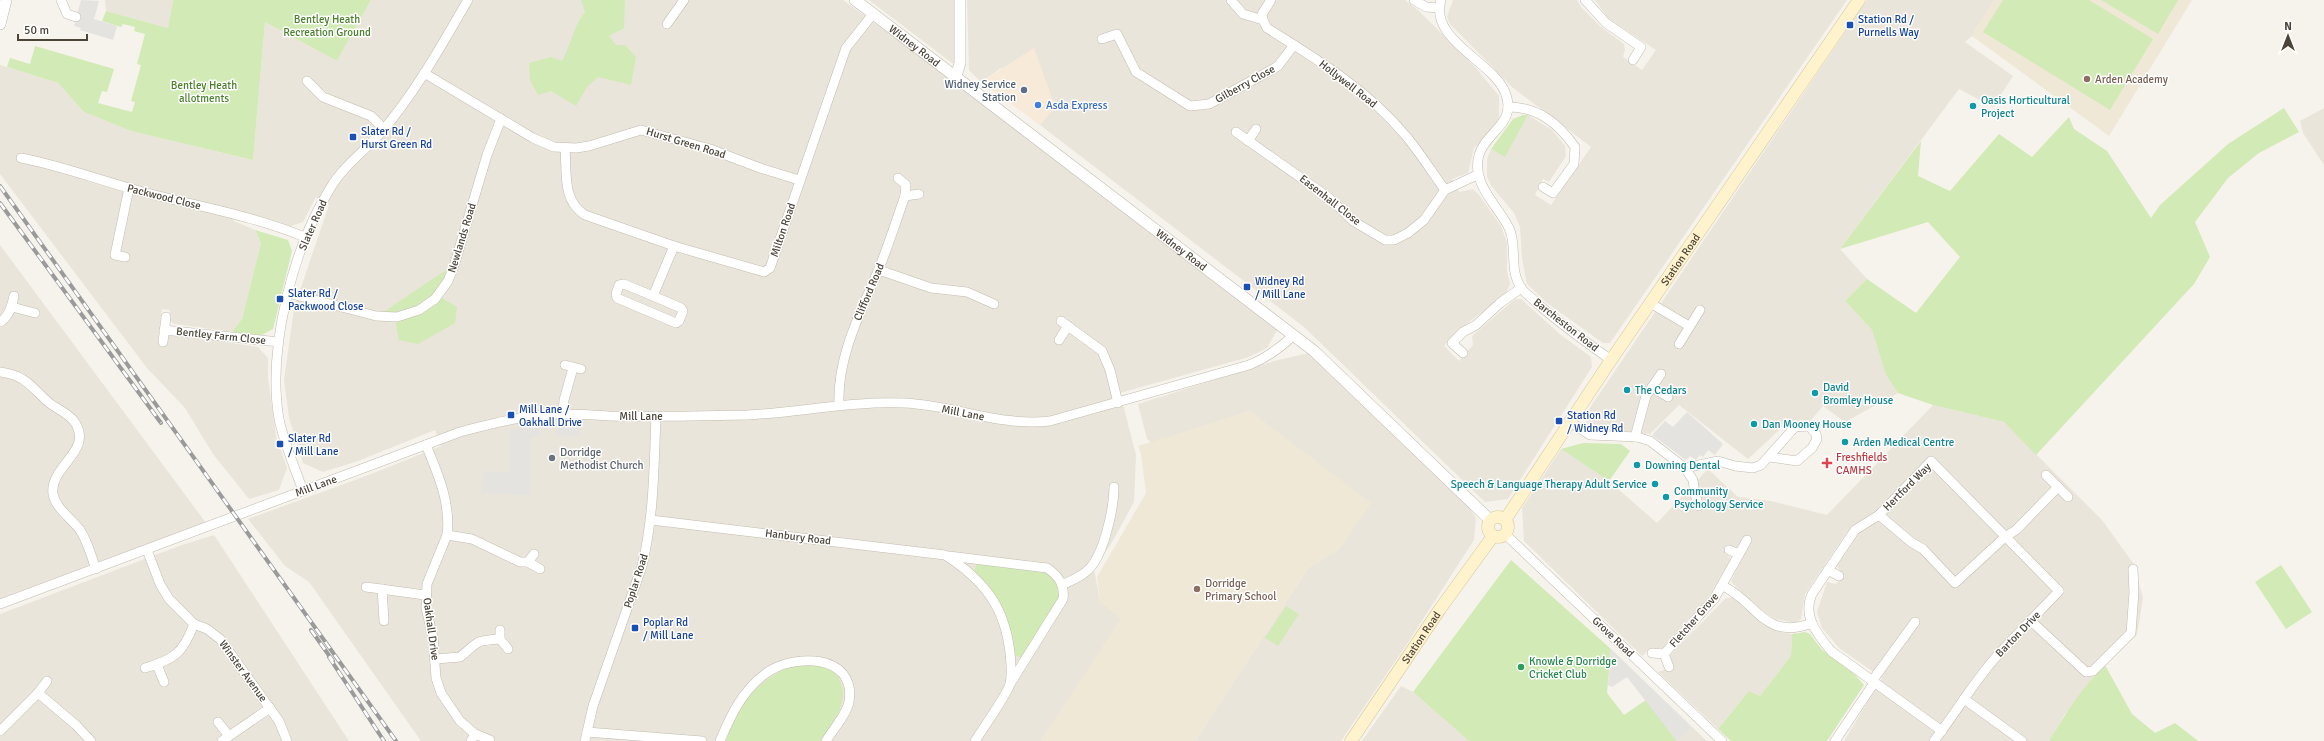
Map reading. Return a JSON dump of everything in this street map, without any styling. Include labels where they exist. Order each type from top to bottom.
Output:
[{"type":"main road","name":"Station Road","points":[[1505,520],[1611,360],[1652,304],[1859,0]]},
{"type":"main road","points":[[1497,517],[1505,520],[1508,526],[1505,534],[1501,537],[1492,536],[1488,529],[1490,520],[1497,517]]},
{"type":"main road","name":"Station Road","points":[[1352,741],[1440,609],[1492,536]]},
{"type":"street","points":[[0,24],[6,0]]},
{"type":"street","points":[[61,0],[67,14],[76,17]]},
{"type":"street","name":"Slater Road","points":[[303,491],[279,420],[277,396],[278,342],[288,293],[307,238],[331,187],[384,129],[424,73],[468,0]]},
{"type":"street","points":[[667,24],[684,0]]},
{"type":"street","name":"Widney Road","points":[[855,0],[1294,335],[1322,359],[1490,520]]},
{"type":"street","points":[[956,76],[960,63],[960,0]]},
{"type":"street","name":"Hollywell Road","points":[[1231,0],[1243,14],[1263,20],[1267,28],[1337,74],[1381,110],[1406,136],[1445,190]]},
{"type":"street","points":[[1263,20],[1262,14],[1271,0]]},
{"type":"street","points":[[1414,0],[1426,7],[1440,4],[1442,25],[1501,85],[1505,93],[1508,107],[1506,119],[1502,126],[1484,146],[1480,154],[1477,175],[1445,190]]},
{"type":"street","points":[[1585,0],[1606,23],[1641,47],[1633,60]]},
{"type":"street","name":"Milton Road","points":[[566,148],[568,193],[571,202],[578,211],[585,215],[674,246],[764,272],[770,268],[798,180],[846,48],[873,14]]},
{"type":"street","name":"Gilberry Close","points":[[1102,39],[1117,34],[1136,72],[1190,106],[1209,104],[1278,66],[1294,45]]},
{"type":"street","name":"Hurst Green Road","points":[[424,73],[533,138],[554,147],[566,148],[589,146],[641,130],[710,149],[760,168],[798,180]]},
{"type":"street","points":[[307,81],[323,97],[371,116],[384,129]]},
{"type":"street","points":[[1508,107],[1526,108],[1539,113],[1563,133],[1575,147],[1574,164],[1553,193],[1543,187]]},
{"type":"street","name":"Newlands Road","points":[[288,293],[387,318],[415,312],[431,302],[442,292],[454,266],[487,155],[501,119]]},
{"type":"street","points":[[1248,141],[1256,129]]},
{"type":"street","name":"Easenhall Close","points":[[1236,132],[1328,197],[1353,221],[1386,240],[1394,240],[1408,233],[1424,220],[1445,190]]},
{"type":"street","name":"Packwood Close","points":[[21,158],[53,164],[129,188],[274,225],[307,238]]},
{"type":"street","name":"Barcheston Road","points":[[1477,175],[1481,185],[1509,228],[1513,241],[1512,261],[1521,288],[1550,315],[1611,360]]},
{"type":"street","points":[[898,178],[906,185],[905,196],[919,194]]},
{"type":"street","points":[[125,257],[115,255],[129,188]]},
{"type":"street","name":"Clifford Road","points":[[839,405],[839,380],[853,329],[879,270],[905,196]]},
{"type":"street","points":[[653,296],[674,246]]},
{"type":"street","points":[[879,270],[930,288],[968,292],[994,304]]},
{"type":"street","points":[[624,284],[653,296],[681,308],[683,311],[679,321],[676,323],[617,298],[616,294],[619,285],[624,284]]},
{"type":"street","points":[[1463,353],[1452,343],[1463,332],[1476,325],[1500,303],[1521,288]]},
{"type":"street","points":[[0,322],[4,320],[12,307],[14,296]]},
{"type":"street","points":[[1652,304],[1689,326]]},
{"type":"street","points":[[12,307],[35,313]]},
{"type":"street","points":[[1679,344],[1700,310]]},
{"type":"street","name":"Bentley Farm Close","points":[[163,342],[166,317]]},
{"type":"street","points":[[1059,340],[1064,323],[1102,351],[1106,358],[1118,403]]},
{"type":"street","name":"Bentley Farm Close","points":[[164,330],[278,342]]},
{"type":"street","name":"Mill Lane","points":[[0,604],[460,432],[495,423],[563,414],[656,416],[750,414],[854,403],[907,403],[1010,422],[1030,423],[1050,421],[1118,403],[1260,361],[1279,349],[1294,335]]},
{"type":"street","points":[[563,414],[564,400],[573,367]]},
{"type":"street","points":[[0,372],[20,376],[51,404],[73,420],[77,426],[80,434],[79,444],[54,480],[54,495],[60,509],[85,539],[96,569]]},
{"type":"street","points":[[1635,437],[1642,409],[1652,387],[1661,374]]},
{"type":"street","points":[[1652,387],[1668,397]]},
{"type":"street","name":"Poplar Road","points":[[586,736],[593,706],[642,566],[651,520],[656,416]]},
{"type":"street","points":[[1570,422],[1590,435],[1635,437],[1650,441],[1685,468],[1693,480],[1695,495],[1699,506]]},
{"type":"street","points":[[1685,468],[1718,461],[1735,466],[1753,468],[1761,465],[1795,427],[1809,426],[1816,434],[1817,439],[1812,448],[1797,461],[1769,457]]},
{"type":"street","name":"Oakhall Drive","points":[[426,445],[440,478],[446,502],[447,535],[425,595],[436,659],[436,678],[446,704],[473,738],[490,740]]},
{"type":"street","name":"Hertford Way","points":[[1942,731],[1831,651],[1817,635],[1812,623],[1809,602],[1828,570],[1855,530],[1879,514],[1931,461],[2005,536]]},
{"type":"street","points":[[2046,475],[2068,497]]},
{"type":"street","points":[[975,741],[1061,603],[1064,594],[1062,585],[1089,570],[1098,554],[1114,501],[1114,487]]},
{"type":"street","points":[[1879,514],[1911,542],[1923,549],[1955,583],[2005,536],[2016,530],[2058,487]]},
{"type":"street","name":"Hanbury Road","points":[[651,520],[1047,568],[1055,573],[1062,585]]},
{"type":"street","name":"Grove Road","points":[[1505,534],[1722,741]]},
{"type":"street","points":[[447,535],[472,539],[508,558],[528,562],[540,569]]},
{"type":"street","name":"Barton Drive","points":[[1934,741],[1995,658],[2059,591],[2005,536]]},
{"type":"street","name":"Fletcher Grove","points":[[1664,654],[1714,600],[1747,540]]},
{"type":"street","name":"Winster Avenue","points":[[147,550],[160,584],[169,599],[194,624],[207,629],[220,639],[279,721],[288,741]]},
{"type":"street","points":[[1729,550],[1739,554]]},
{"type":"street","points":[[528,562],[534,554]]},
{"type":"street","name":"Hanbury Road","points":[[945,555],[961,566],[986,589],[1001,613],[1009,644],[1010,684]]},
{"type":"street","points":[[2031,621],[2086,672],[2093,671],[2131,633],[2134,592],[2133,569]]},
{"type":"street","points":[[1828,570],[1839,576]]},
{"type":"street","name":"Fletcher Grove","points":[[1723,586],[1732,590],[1772,624],[1786,629],[1812,623]]},
{"type":"street","points":[[366,587],[425,595]]},
{"type":"street","points":[[382,589],[384,621]]},
{"type":"street","points":[[1835,741],[1873,682],[1915,622]]},
{"type":"street","points":[[145,668],[174,658],[187,643],[194,624]]},
{"type":"street","points":[[500,630],[500,639],[508,648]]},
{"type":"street","points":[[436,659],[460,657],[473,644],[480,641],[500,639]]},
{"type":"street","name":"Fletcher Grove","points":[[1652,653],[1664,654]]},
{"type":"street","name":"Fletcher Grove","points":[[1664,654],[1669,666]]},
{"type":"street","points":[[720,741],[736,706],[746,691],[765,674],[789,662],[814,660],[828,663],[839,671],[845,680],[848,690],[849,702],[844,713],[826,741]]},
{"type":"street","points":[[157,665],[164,682]]},
{"type":"street","points":[[0,731],[38,693],[47,681]]},
{"type":"street","points":[[38,693],[71,721],[90,741]]},
{"type":"street","points":[[1964,699],[2008,737],[2022,741]]},
{"type":"street","name":"Winster Avenue","points":[[218,722],[226,738],[270,708]]},
{"type":"street","points":[[586,736],[702,741]]},
{"type":"shaded area","points":[[81,0],[99,1],[94,19],[117,26],[113,40],[80,30],[81,28],[74,26]]},
{"type":"shaded area","points":[[105,0],[173,0],[168,28],[106,11]]},
{"type":"shaded area","points":[[371,0],[843,0],[958,84],[1277,330],[1267,348],[1249,357],[1120,393],[1136,455],[1134,502],[1111,544],[1094,569],[1100,601],[1122,619],[1041,741],[421,741],[309,582],[285,566],[248,519],[366,476],[441,446],[435,430],[358,461],[323,472],[303,463],[289,418],[284,380],[294,308],[329,205],[316,197],[303,222],[291,226],[267,218],[237,211],[234,221],[255,230],[261,243],[242,319],[232,332],[175,324],[169,320],[170,310],[162,309],[158,341],[168,342],[168,337],[171,335],[213,340],[258,347],[268,358],[268,378],[276,436],[287,468],[279,490],[249,499],[213,454],[185,408],[147,368],[0,174],[0,65],[58,83],[84,112],[131,131],[253,160],[265,22],[337,61]]},
{"type":"shaded area","points":[[869,0],[955,0],[955,63],[952,63]]},
{"type":"shaded area","points":[[967,0],[1405,0],[1419,11],[1476,68],[1499,96],[1499,118],[1493,131],[1474,148],[1468,173],[1452,179],[1459,192],[1473,189],[1501,226],[1507,243],[1507,271],[1510,284],[1505,295],[1458,330],[1444,346],[1459,361],[1473,345],[1472,336],[1515,299],[1521,299],[1561,335],[1591,357],[1592,367],[1508,499],[1485,502],[1304,327],[1040,125],[1055,106],[1001,68],[981,82],[969,70]]},
{"type":"shaded area","points":[[1453,0],[1577,0],[1581,7],[1601,27],[1624,44],[1625,50],[1623,57],[1642,70],[1656,50],[1609,19],[1595,0],[1847,0],[1610,343],[1603,343],[1547,303],[1527,284],[1522,259],[1520,227],[1514,213],[1492,187],[1487,177],[1487,159],[1491,149],[1505,156],[1528,115],[1552,130],[1565,146],[1566,156],[1549,182],[1543,179],[1535,195],[1551,205],[1591,147],[1512,87],[1450,24],[1447,17]]},
{"type":"shaded area","points":[[1867,0],[1994,0],[1972,36],[1965,42],[2013,76],[1993,107],[1959,89],[1840,249],[1867,279],[1845,301],[1872,330],[1886,375],[1898,393],[1845,422],[1823,406],[1811,420],[1789,421],[1748,459],[1679,405],[1650,434],[1622,433],[1594,429],[1583,418]]},
{"type":"shaded area","name":"Arden Academy","points":[[1994,0],[2192,0],[2109,136],[1972,36]]},
{"type":"shaded area","points":[[1034,48],[1055,106],[1040,125],[981,82]]},
{"type":"shaded area","points":[[2324,108],[2324,165],[2303,133],[2300,121]]},
{"type":"shaded area","points":[[0,245],[206,523],[0,599]]},
{"type":"shaded area","points":[[1309,353],[1467,505],[1476,518],[1474,540],[1407,644],[1341,741],[1195,741],[1309,567],[1340,548],[1250,411],[1152,443],[1147,439],[1138,404],[1274,361]]},
{"type":"shaded area","points":[[1933,405],[2004,422],[2102,520],[2133,563],[2143,598],[2137,635],[2094,676],[2063,717],[2049,741],[1844,741],[1882,678],[1839,648],[1822,628],[1817,612],[1827,582],[1836,584],[1843,575],[1837,566],[1855,539],[1847,532],[1805,594],[1801,619],[1795,623],[1775,619],[1758,608],[1734,585],[1731,581],[1751,541],[1738,547],[1729,545],[1725,553],[1731,559],[1705,603],[1687,620],[1663,648],[1650,649],[1642,656],[1524,541],[1522,508],[1561,449],[1609,481],[1657,523],[1708,469],[1738,497],[1771,501],[1827,515]]},
{"type":"shaded area","name":"Dorridge Primary School","points":[[1250,411],[1371,503],[1340,548],[1309,567],[1195,741],[1041,741],[1121,619],[1100,601],[1097,577],[1146,493],[1141,454],[1138,446]]},
{"type":"shaded area","points":[[1687,412],[1723,444],[1715,455],[1708,450],[1703,457],[1700,455],[1696,460],[1690,456],[1686,460],[1652,435],[1665,421],[1673,427]]},
{"type":"shaded area","points":[[557,424],[582,424],[580,435],[557,437]]},
{"type":"shaded area","points":[[539,425],[540,437],[530,437],[530,495],[482,493],[483,471],[510,472],[510,430]]},
{"type":"shaded area","points":[[214,535],[349,741],[0,741],[0,614],[179,546]]},
{"type":"shaded area","points":[[1726,598],[1733,598],[1762,624],[1780,632],[1792,634],[1791,656],[1760,696],[1749,691],[1718,729],[1658,672],[1672,667],[1670,655]]},
{"type":"shaded area","points":[[1611,649],[1692,727],[1677,741],[1627,677],[1612,687],[1608,685]]},
{"type":"shaded area","points":[[1401,686],[1413,692],[1469,741],[1362,741]]},
{"type":"shaded area","points":[[1692,727],[1707,741],[1677,741]]},
{"type":"green space","name":"Bentley Heath allotments","points":[[173,0],[371,0],[337,61],[265,22],[253,160],[131,131],[84,112],[58,83],[7,67],[10,58],[30,64],[35,46],[114,69],[107,92],[102,91],[98,103],[132,112],[135,102],[131,101],[141,65],[137,64],[145,34],[134,31],[135,27],[123,24],[121,27],[102,21],[106,11],[168,28]]},
{"type":"green space","points":[[581,0],[625,0],[624,28],[609,36],[616,45],[625,45],[636,57],[631,85],[598,77],[587,87],[576,106],[551,91],[538,95],[530,80],[529,63],[551,57],[562,61],[575,30],[585,12]]},
{"type":"green space","name":"Arden Academy","points":[[2003,0],[2089,0],[2153,39],[2110,110],[1983,32]]},
{"type":"green space","points":[[2101,0],[2178,0],[2158,34]]},
{"type":"green space","points":[[2284,108],[2299,132],[2259,153],[2228,178],[2195,222],[2210,257],[2194,284],[2036,455],[2004,422],[1933,405],[1898,393],[1886,375],[1872,330],[1845,301],[1867,279],[1916,313],[1960,257],[1928,222],[1840,249],[1921,141],[1918,176],[1950,191],[1999,134],[2032,157],[2069,117],[2074,129],[2107,151],[2151,218],[2160,205],[2228,144]]},
{"type":"green space","points":[[1523,115],[1528,115],[1505,157],[1491,149],[1513,119]]},
{"type":"green space","points":[[255,230],[288,240],[292,251],[273,329],[260,336],[232,332],[242,319],[261,243]]},
{"type":"green space","points":[[446,270],[447,274],[435,294],[457,307],[455,323],[418,344],[399,340],[394,314],[385,313],[385,311]]},
{"type":"green space","points":[[1583,443],[1621,444],[1630,451],[1609,481],[1561,449]]},
{"type":"green space","name":"Knowle & Dorridge Cricket Club","points":[[1511,560],[1611,649],[1607,693],[1624,715],[1646,700],[1677,741],[1469,741],[1413,692]]},
{"type":"green space","points":[[977,563],[1044,570],[1057,580],[1060,597],[1023,658],[1016,656],[990,588],[974,571]]},
{"type":"green space","points":[[2281,565],[2312,612],[2286,629],[2255,582]]},
{"type":"green space","points":[[1286,606],[1299,614],[1278,646],[1265,638]]},
{"type":"green space","points":[[1805,632],[1810,634],[1822,650],[1849,668],[1864,685],[1827,741],[1731,741],[1718,729],[1749,691],[1760,696],[1791,656],[1792,634]]},
{"type":"green space","points":[[814,664],[826,667],[833,671],[838,677],[842,686],[842,702],[839,710],[821,741],[726,741],[730,727],[742,704],[769,678],[793,665]]},
{"type":"green space","points":[[2105,665],[2132,714],[2155,733],[2175,723],[2198,741],[2049,741],[2061,721],[2089,682]]},
{"type":"railway","points":[[0,186],[396,741]]},
{"type":"railway","points":[[0,203],[161,423]]},
{"type":"railway","points":[[311,630],[333,661]]},
{"type":"railway","points":[[329,657],[384,741]]},
{"type":"place","name":"Station Rd / Purnells Way","points":[[1850,25]]},
{"type":"place","name":"Arden Academy","points":[[2087,79]]},
{"type":"place","name":"Widney Service Station","points":[[1024,90]]},
{"type":"place","name":"Asda Express","points":[[1038,105]]},
{"type":"place","name":"Oasis Horticultural Project","points":[[1973,106]]},
{"type":"place","name":"Slater Rd / Hurst Green Rd","points":[[353,137]]},
{"type":"place","name":"Widney Rd / Mill Lane","points":[[1247,287]]},
{"type":"place","name":"Slater Rd / Packwood Close","points":[[280,299]]},
{"type":"place","name":"The Cedars","points":[[1627,390]]},
{"type":"place","name":"David Bromley House","points":[[1815,393]]},
{"type":"place","name":"Mill Lane / Oakhall Drive","points":[[511,415]]},
{"type":"place","name":"Station Rd / Widney Rd","points":[[1559,421]]},
{"type":"place","name":"Dan Mooney House","points":[[1754,424]]},
{"type":"place","name":"Arden Medical Centre","points":[[1845,442]]},
{"type":"place","name":"Slater Rd / Mill Lane","points":[[280,444]]},
{"type":"place","name":"Dorridge Methodist Church","points":[[552,458]]},
{"type":"place","name":"Freshfields CAMHS","points":[[1827,463]]},
{"type":"place","name":"Downing Dental","points":[[1637,465]]},
{"type":"place","name":"Speech & Language Therapy Adult Service","points":[[1655,484]]},
{"type":"place","name":"Community Psychology Service","points":[[1666,497]]},
{"type":"place","name":"Dorridge Primary School","points":[[1197,589]]},
{"type":"place","name":"Poplar Rd / Mill Lane","points":[[635,628]]},
{"type":"place","name":"Knowle & Dorridge Cricket Club","points":[[1521,667]]},
{"type":"park label","name":"Bentley Heath Recreation Ground","points":[[327,25]]}]
